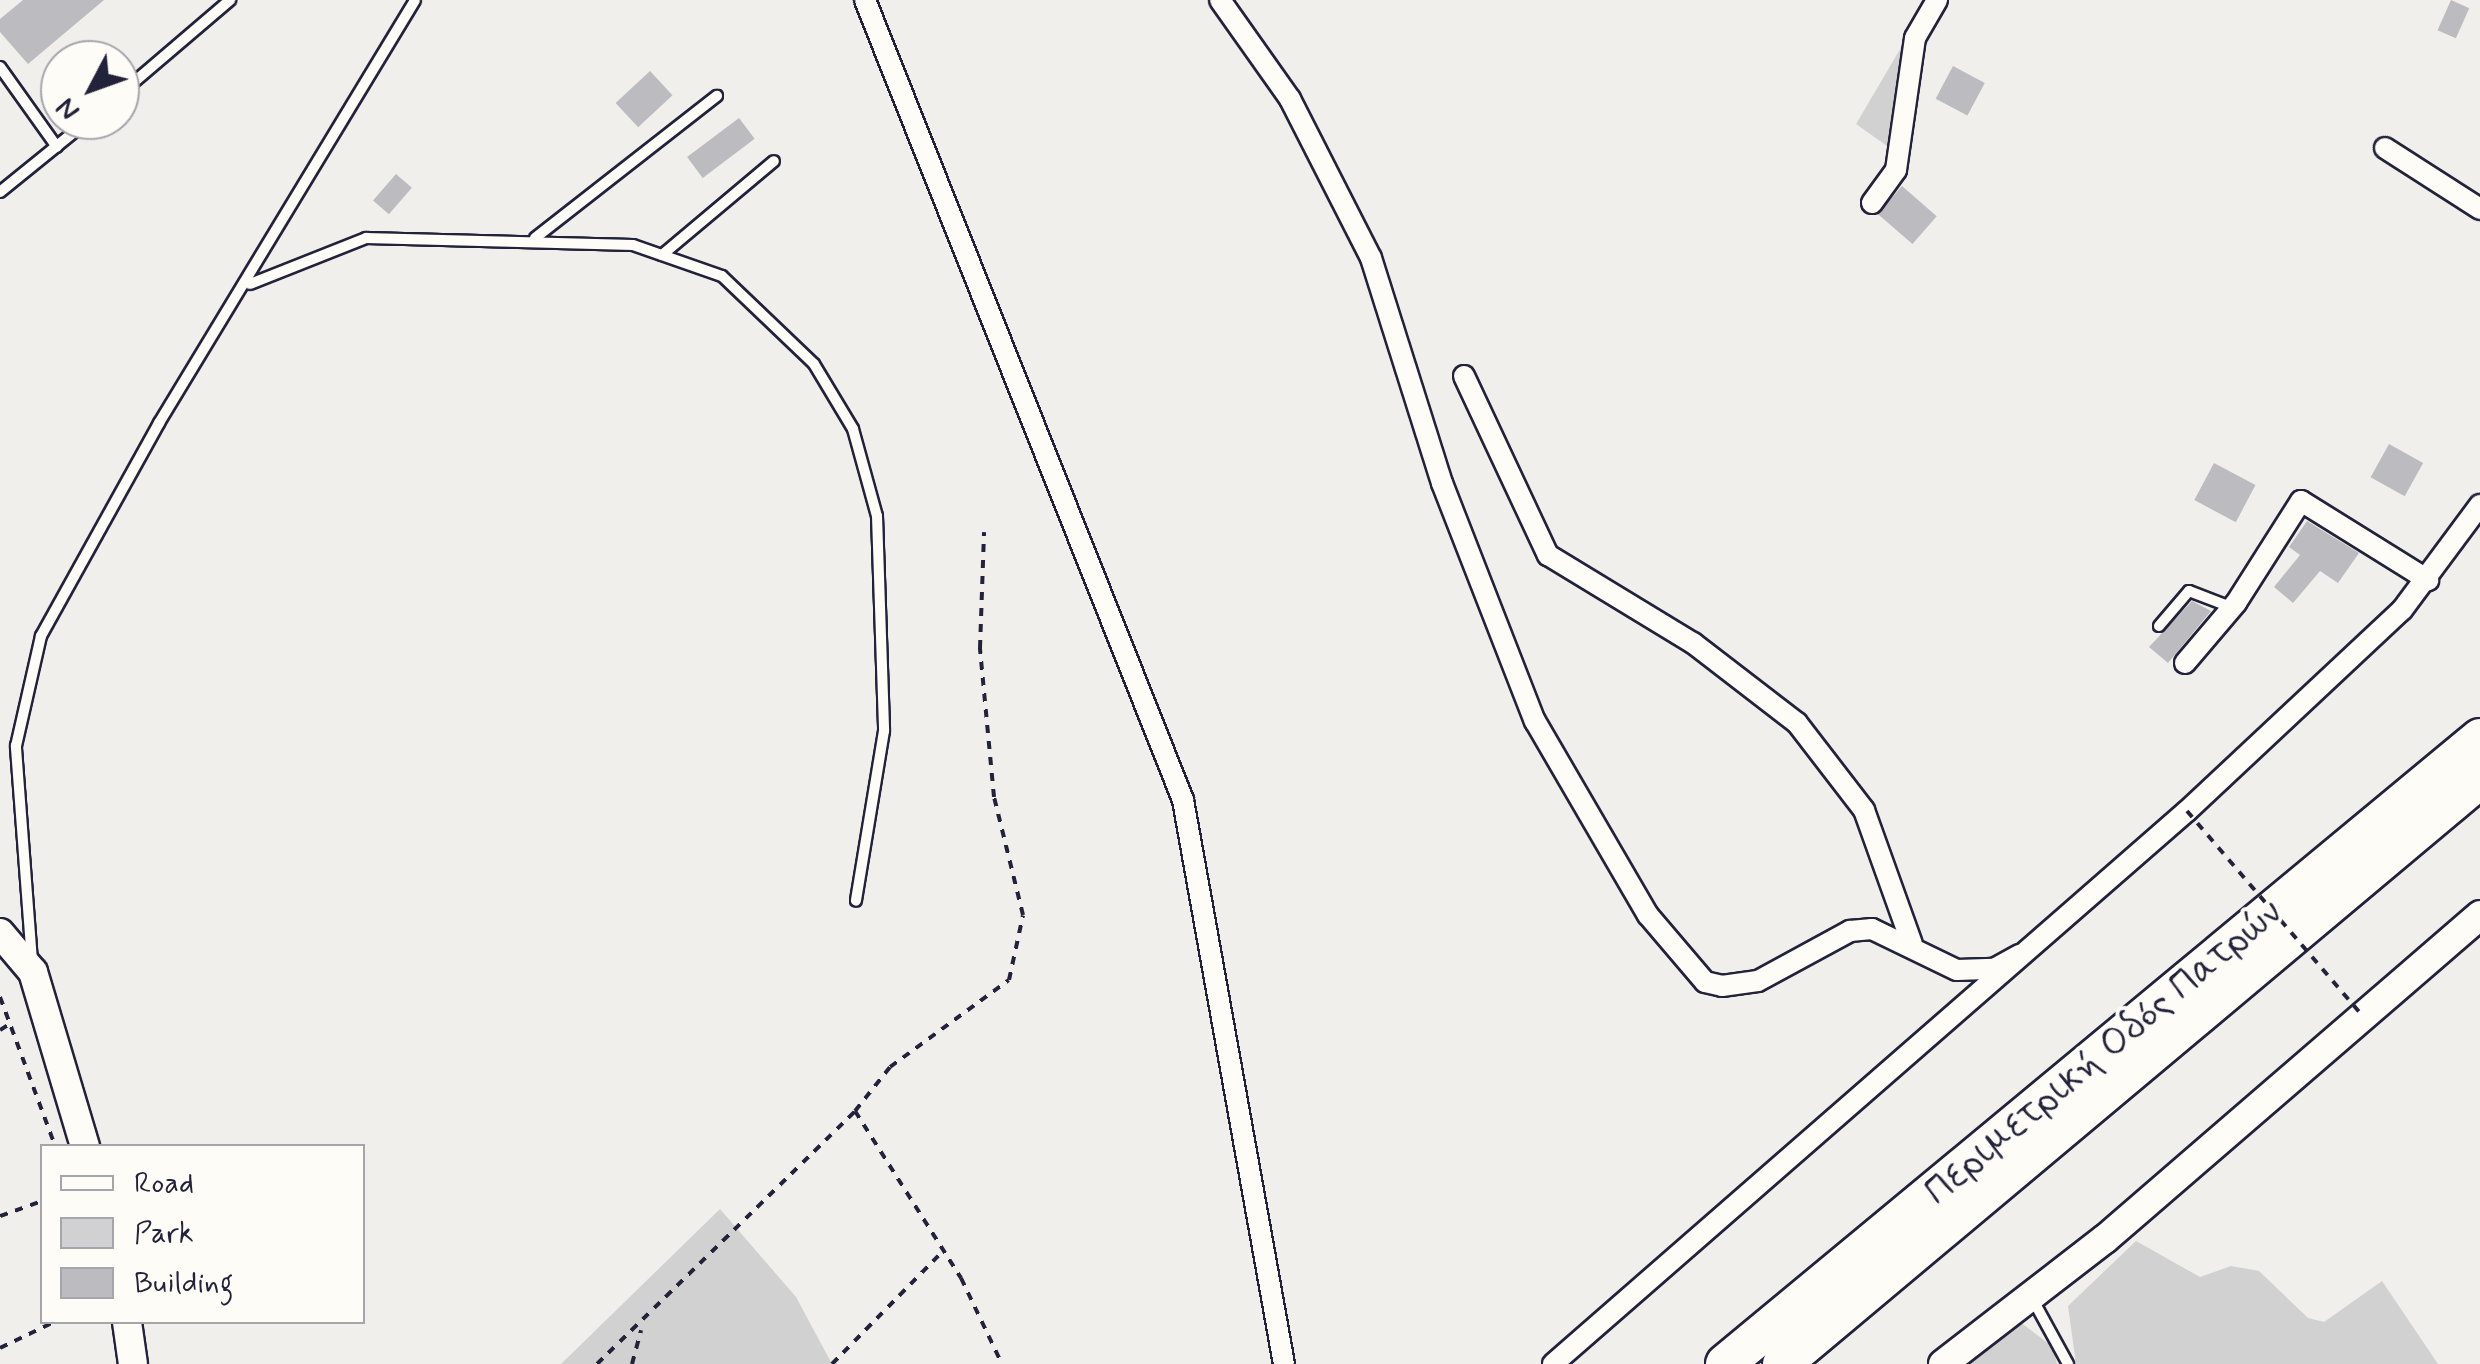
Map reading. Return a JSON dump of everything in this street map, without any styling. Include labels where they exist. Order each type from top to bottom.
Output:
[{"type":"highway","name":"Περιμετρική Οδός Πατρών","points":[[1725,1364],[2480,738]]},
{"type":"highway","name":"Περιμετρική Οδός Πατρών","points":[[1782,1364],[2480,779]]},
{"type":"street","points":[[865,0],[1183,800],[1284,1364]]},
{"type":"street","points":[[1220,0],[1290,99],[1371,258],[1442,483],[1535,720],[1648,916],[1705,982],[1722,986],[1758,981],[1850,931],[1883,931],[1912,944],[1936,963],[1972,972],[2019,955]]},
{"type":"street","points":[[1872,203],[1896,170],[1915,38],[1937,0]]},
{"type":"street","points":[[2385,148],[2480,208]]},
{"type":"street","points":[[1464,376],[1548,555],[1693,643],[1798,722],[1864,810],[1912,944]]},
{"type":"street","points":[[2185,664],[2232,608],[2301,501],[2428,580]]},
{"type":"street","points":[[1553,1364],[2187,811],[2428,580],[2480,505]]},
{"type":"street","points":[[1943,1364],[2031,1297],[2480,915]]},
{"type":"street","points":[[0,933],[33,972],[85,1144]]},
{"type":"street","points":[[127,1324],[134,1364]]},
{"type":"lane","points":[[140,77],[230,0]]},
{"type":"lane","points":[[33,972],[16,746],[41,636],[159,423],[250,284],[416,0]]},
{"type":"lane","points":[[0,67],[58,147]]},
{"type":"lane","points":[[535,238],[717,96]]},
{"type":"lane","points":[[0,192],[66,140]]},
{"type":"lane","points":[[662,255],[774,162]]},
{"type":"lane","points":[[250,284],[366,238],[535,238],[633,245],[722,276],[814,364],[853,429],[877,516],[884,731],[856,901]]},
{"type":"lane","points":[[2159,626],[2189,591],[2232,608]]},
{"type":"lane","points":[[2031,1297],[2068,1364]]},
{"type":"path","points":[[597,1364],[642,1326],[855,1111],[890,1068],[1010,980],[1023,915],[994,797],[980,648],[984,532]]},
{"type":"path","points":[[2187,811],[2363,1016]]},
{"type":"path","points":[[0,997],[13,1022],[54,1144]]},
{"type":"path","points":[[0,1030],[13,1022]]},
{"type":"path","points":[[855,1111],[940,1254],[961,1278],[1002,1364]]},
{"type":"path","points":[[0,1216],[40,1202]]},
{"type":"path","points":[[832,1364],[940,1254]]},
{"type":"path","points":[[0,1348],[50,1324]]},
{"type":"path","points":[[632,1364],[642,1326]]},
{"type":"green space","points":[[1902,46],[1887,146],[1856,124]]},
{"type":"green space","points":[[720,1209],[796,1297],[832,1364],[561,1364]]},
{"type":"green space","points":[[2136,1241],[2200,1277],[2231,1266],[2259,1271],[2308,1318],[2324,1322],[2382,1281],[2438,1364],[2076,1364],[2068,1306]]},
{"type":"green space","points":[[2020,1322],[2053,1347],[2057,1364],[1966,1364]]},
{"type":"building","points":[[23,0],[104,0],[56,40],[40,40],[40,54],[28,64],[0,32],[0,19]]},
{"type":"building","points":[[2451,0],[2469,8],[2456,38],[2438,30]]},
{"type":"building","points":[[1953,66],[1985,83],[1967,116],[1936,99]]},
{"type":"building","points":[[650,71],[673,95],[638,127],[616,103]]},
{"type":"building","points":[[739,118],[755,139],[703,178],[687,157]]},
{"type":"building","points":[[396,174],[412,188],[389,214],[373,200]]},
{"type":"building","points":[[1902,186],[1937,216],[1912,244],[1878,214]]},
{"type":"building","points":[[2389,444],[2423,463],[2405,496],[2371,477]]},
{"type":"building","points":[[2214,463],[2255,485],[2236,522],[2194,500]]},
{"type":"building","points":[[2307,521],[2359,553],[2338,583],[2320,571],[2293,603],[2274,587],[2300,555],[2289,547]]},
{"type":"building","points":[[2192,601],[2211,611],[2168,663],[2149,647]]}]
